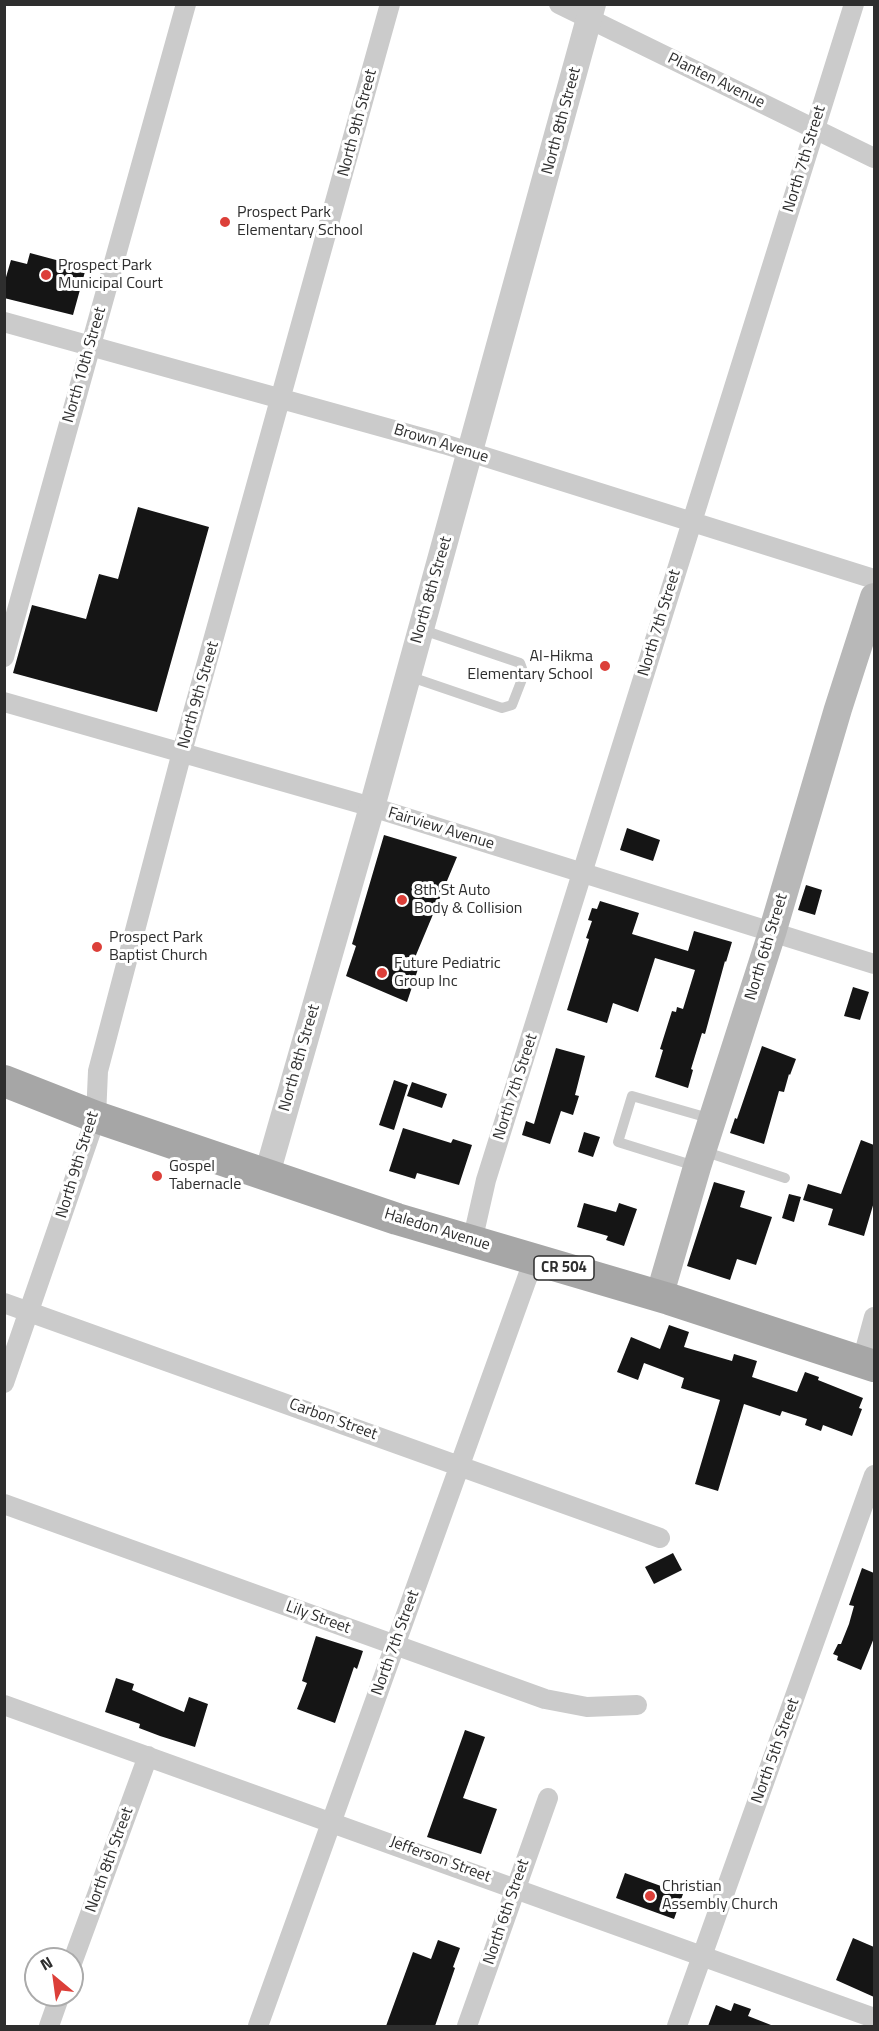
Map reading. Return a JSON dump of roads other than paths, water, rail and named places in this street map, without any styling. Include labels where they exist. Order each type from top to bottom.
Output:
[{"type":"main road","name":"North 6th Street","points":[[660,1297],[700,1159],[772,933],[838,709],[874,597]]},
{"type":"main road","name":"Haledon Avenue","points":[[4,1081],[96,1117],[397,1219],[660,1297],[868,1363]]},
{"type":"street","name":"North 10th Street","points":[[4,657],[186,4]]},
{"type":"street","name":"North 9th Street","points":[[4,1383],[96,1117],[98,1071],[182,752],[390,4]]},
{"type":"street","name":"Planten Avenue","points":[[559,4],[591,12],[874,158]]},
{"type":"street","name":"North 7th Street","points":[[472,1242],[486,1180],[854,4]]},
{"type":"street","name":"North 8th Street","points":[[267,1174],[471,453],[591,12]]},
{"type":"street","name":"Brown Avenue","points":[[4,322],[471,453],[874,579]]},
{"type":"street","name":"Fairview Avenue","points":[[4,702],[372,807],[874,964]]},
{"type":"street","name":"North 7th Street","points":[[258,2026],[534,1259]]},
{"type":"street","name":"Carbon Street","points":[[4,1303],[660,1538]]},
{"type":"street","points":[[868,1363],[874,1317]]},
{"type":"street","name":"North 5th Street","points":[[677,2026],[874,1475]]},
{"type":"street","name":"Lily Street","points":[[4,1504],[545,1699],[587,1707],[637,1705]]},
{"type":"street","name":"Jefferson Street","points":[[4,1705],[516,1887],[874,2018]]},
{"type":"street","name":"North 8th Street","points":[[78,1947],[148,1756]]},
{"type":"street","name":"North 6th Street","points":[[467,2026],[548,1798]]},
{"type":"street","points":[[49,2026],[56,2007]]},
{"type":"lane","points":[[408,676],[502,708],[512,705],[524,674],[520,663],[420,628]]},
{"type":"lane","points":[[713,1119],[632,1096],[618,1142],[784,1178]]},
{"type":"place","name":"Prospect Park Elementary School","points":[[225,222]]},
{"type":"place","name":"Prospect Park Municipal Court","points":[[46,275]]},
{"type":"place","name":"Al-Hikma Elementary School","points":[[605,666]]},
{"type":"place","name":"8th St Auto Body & Collision","points":[[402,900]]},
{"type":"place","name":"Prospect Park Baptist Church","points":[[97,947]]},
{"type":"place","name":"Future Pediatric Group Inc","points":[[382,973]]},
{"type":"place","name":"Gospel Tabernacle","points":[[157,1176]]},
{"type":"place","name":"Christian Assembly Church","points":[[650,1896]]}]
